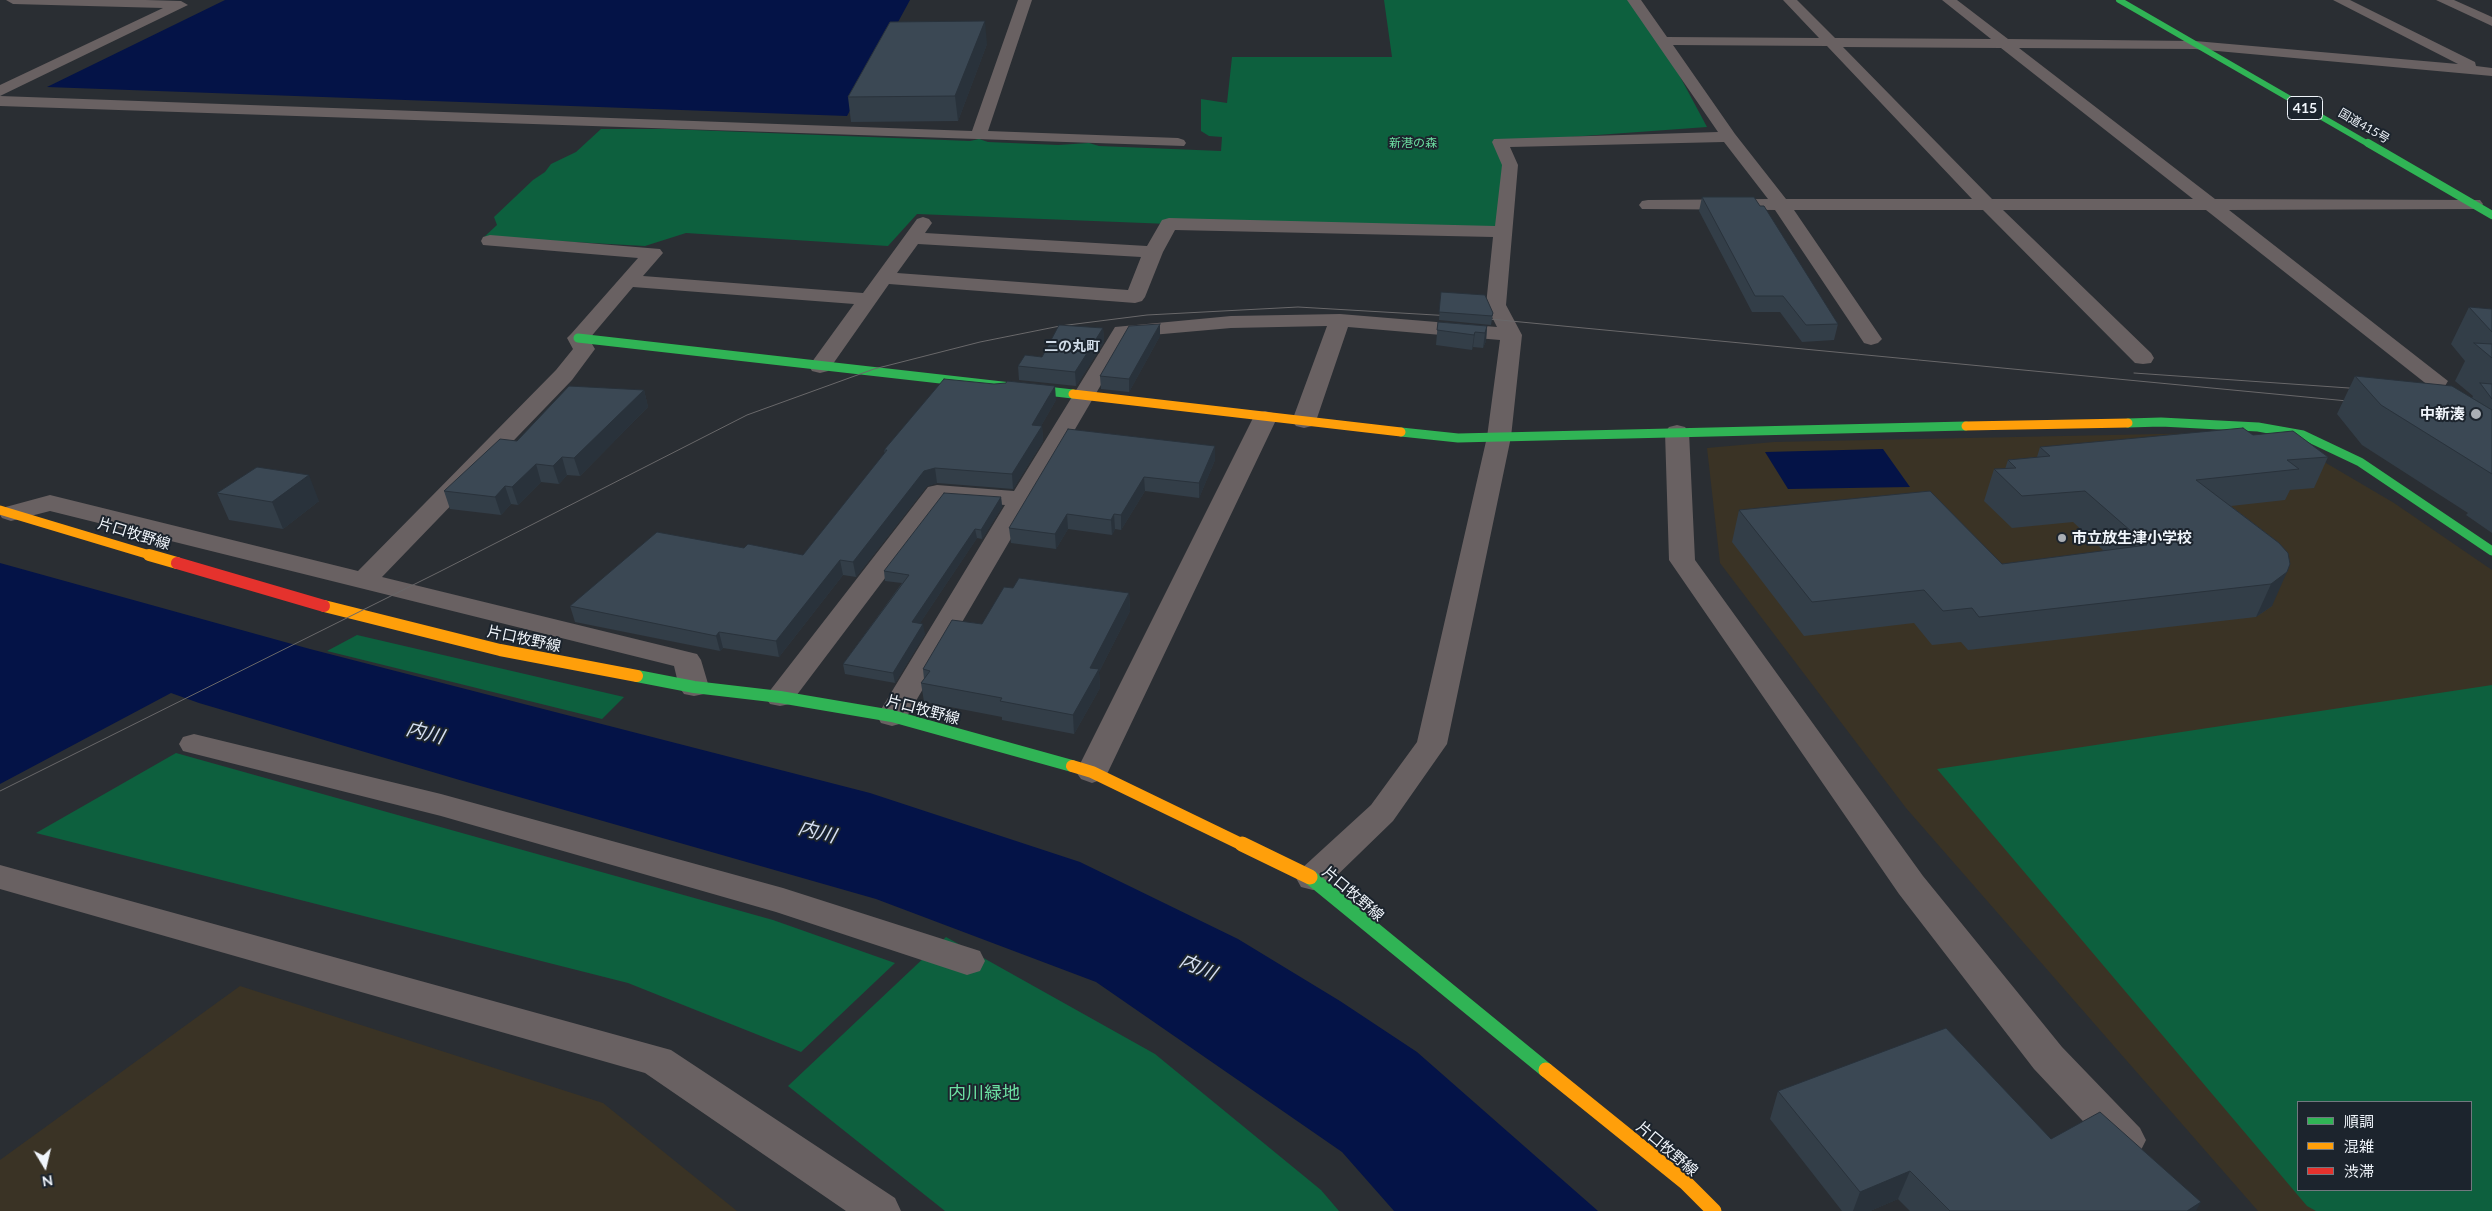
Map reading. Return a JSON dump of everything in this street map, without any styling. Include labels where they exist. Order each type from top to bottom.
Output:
[{"type":"main road","name":"国道415号","points":[[2119,0],[2492,215]]},
{"type":"main road","points":[[578,338],[1082,395],[1265,418],[1458,438],[2161,422],[2258,427],[2303,435],[2360,462],[2492,551]]},
{"type":"main road","name":"片口牧野線","points":[[5,512],[346,612],[500,650],[694,687],[780,697],[892,716],[1092,772],[1314,878],[1363,922],[1686,1183],[1714,1211]]},
{"type":"street","points":[[0,91],[181,5],[13,0]]},
{"type":"street","points":[[978,136],[1025,0]]},
{"type":"street","points":[[1634,0],[1729,138],[1780,205],[1870,339]]},
{"type":"street","points":[[1790,0],[1986,203],[2143,358]]},
{"type":"street","points":[[1949,0],[2437,381]]},
{"type":"street","points":[[2340,0],[2489,73]]},
{"type":"street","points":[[2442,0],[2492,22]]},
{"type":"street","points":[[1661,40],[2195,45],[2489,73]]},
{"type":"street","points":[[0,101],[1178,143]]},
{"type":"street","points":[[1314,878],[1382,813],[1432,744],[1499,437],[1511,335],[1496,305],[1510,165],[1500,142],[1729,138]]},
{"type":"street","points":[[1648,204],[2474,204]]},
{"type":"street","points":[[820,366],[882,278],[914,238],[924,221]]},
{"type":"street","points":[[882,278],[1135,297],[1154,252],[1169,224],[1503,232]]},
{"type":"street","points":[[914,238],[1154,252]]},
{"type":"street","points":[[363,581],[564,375],[584,349],[578,338],[653,253],[490,241]]},
{"type":"street","points":[[628,280],[868,299]]},
{"type":"street","points":[[892,716],[1122,330],[1231,322],[1340,320],[1511,335]]},
{"type":"street","points":[[1304,421],[1340,320]]},
{"type":"street","points":[[1092,772],[1265,418]]},
{"type":"street","points":[[1677,432],[1682,560],[1911,885],[2048,1058],[2148,1162]]},
{"type":"street","points":[[780,697],[937,492],[1021,498]]},
{"type":"street","points":[[5,512],[50,502],[687,660],[694,687]]},
{"type":"street","points":[[194,744],[441,805],[764,896],[967,962]]},
{"type":"street","points":[[0,877],[657,1060],[880,1211]]},
{"type":"shaded area","points":[[2208,433],[2292,443],[2394,503],[2492,570],[2492,1211],[2258,1211],[1906,808],[1720,563],[1707,448],[1774,442]]},
{"type":"shaded area","points":[[240,986],[603,1103],[737,1211],[0,1211],[0,1160]]},
{"type":"green space","name":"新港の森","points":[[1384,0],[1634,0],[1661,41],[1707,127],[1501,142],[1510,165],[1503,232],[1169,224],[917,214],[888,246],[686,233],[645,246],[484,237],[497,225],[494,217],[533,180],[545,172],[551,164],[576,152],[601,129],[668,129],[970,141],[979,139],[988,142],[1058,145],[1089,143],[1099,146],[1221,151],[1222,137],[1209,136],[1201,131],[1201,99],[1227,103],[1232,57],[1392,57]]},
{"type":"green space","points":[[357,635],[624,697],[602,719],[327,651]]},
{"type":"green space","points":[[2492,685],[2492,1211],[2316,1211],[2307,1206],[1937,769]]},
{"type":"green space","points":[[176,753],[773,920],[895,963],[801,1052],[628,983],[36,833]]},
{"type":"green space","name":"内川緑地","points":[[946,937],[1155,1054],[1321,1190],[1339,1211],[945,1211],[788,1086]]},
{"type":"water","points":[[225,0],[910,0],[847,116],[47,87]]},
{"type":"water","points":[[1883,449],[1910,487],[1788,489],[1765,452]]},
{"type":"water","name":"内川","points":[[0,563],[310,649],[870,793],[1080,862],[1238,939],[1340,1001],[1417,1052],[1598,1211],[1394,1211],[1342,1152],[1096,982],[876,899],[463,781],[171,693],[0,784]]},
{"type":"building","points":[[985,21],[955,96],[848,97],[890,22]]},
{"type":"building","points":[[1702,197],[1754,197],[1760,206],[1764,206],[1838,324],[1806,325],[1783,296],[1755,296]]},
{"type":"building","points":[[1441,292],[1485,295],[1493,313],[1492,316],[1439,312]]},
{"type":"building","points":[[2469,307],[2492,309],[2492,332]]},
{"type":"building","points":[[1438,322],[1487,326],[1485,333],[1475,332],[1474,335],[1437,330]]},
{"type":"building","points":[[1160,324],[1129,379],[1100,376],[1129,326]]},
{"type":"building","points":[[1059,325],[1103,328],[1075,372],[1018,366],[1025,355],[1042,357]]},
{"type":"building","points":[[2474,343],[2492,344],[2492,358]]},
{"type":"building","points":[[2355,376],[2452,386],[2492,410],[2492,474],[2381,405]]},
{"type":"building","points":[[944,379],[994,384],[1006,383],[1007,381],[1055,386],[1032,425],[1042,426],[1012,474],[935,468],[924,471],[853,562],[840,560],[776,641],[719,632],[716,636],[570,606],[657,532],[744,548],[748,544],[803,555],[887,450],[884,450]]},
{"type":"building","points":[[2480,383],[2492,384],[2492,399]]},
{"type":"building","points":[[569,386],[644,390],[574,458],[562,457],[553,466],[536,464],[512,487],[505,486],[495,497],[444,491],[500,439],[517,441]]},
{"type":"building","points":[[2243,428],[2253,435],[2293,431],[2328,457],[2287,460],[2299,469],[2196,480],[2279,543],[2288,553],[2290,564],[2287,572],[2271,584],[1979,617],[1972,608],[1943,611],[1924,590],[1812,602],[1739,510],[1930,491],[2002,564],[2147,545],[2085,491],[2022,496],[1994,469],[2016,468],[2008,460],[2050,456],[2040,447]]},
{"type":"building","points":[[1068,429],[1215,446],[1199,483],[1144,477],[1121,515],[1114,514],[1111,520],[1067,514],[1055,534],[1009,528]]},
{"type":"building","points":[[257,467],[309,475],[272,502],[217,493]]},
{"type":"building","points":[[944,493],[1001,497],[981,530],[975,529],[912,622],[923,624],[893,673],[843,664],[909,575],[884,571]]},
{"type":"building","points":[[1019,578],[1129,593],[1090,668],[1099,669],[1073,715],[1000,701],[1002,698],[921,683],[930,671],[923,669],[952,620],[982,624],[1004,587],[1013,588]]},
{"type":"building","points":[[1946,1028],[2051,1139],[2100,1112],[2201,1202],[2187,1211],[1950,1211],[1910,1171],[1860,1192],[1778,1091]]},
{"type":"tram line","points":[[0,791],[439,572],[747,415],[874,369],[980,342],[1060,326],[1147,315],[1298,307],[1452,316]]},
{"type":"tram line","points":[[1479,318],[2358,402]]},
{"type":"tram line","points":[[2134,373],[2363,389]]},
{"type":"traffic: fast","points":[[2119,0],[2492,215]]},
{"type":"traffic: fast","points":[[578,338],[1073,394]]},
{"type":"traffic: fast","points":[[2128,423],[2161,422],[2258,427],[2303,435],[2360,462],[2492,551]]},
{"type":"traffic: fast","points":[[1401,432],[1458,438],[1966,426]]},
{"type":"traffic: fast","points":[[637,676],[694,687],[780,697],[892,716],[1072,766]]},
{"type":"traffic: fast","points":[[1310,877],[1546,1070]]},
{"type":"traffic: slow","points":[[1073,394],[1401,432]]},
{"type":"traffic: slow","points":[[1966,426],[2128,423]]},
{"type":"traffic: slow","points":[[0,510],[177,563]]},
{"type":"traffic: slow","points":[[324,606],[500,650],[637,676]]},
{"type":"traffic: slow","points":[[1072,766],[1092,772],[1310,877]]},
{"type":"traffic: slow","points":[[1546,1070],[1686,1183],[1714,1211]]},
{"type":"traffic: jam","points":[[177,563],[324,606]]},
{"type":"place","name":"中新湊","points":[[2476,414]]},
{"type":"place","name":"市立放生津小学校","points":[[2062,538]]},
{"type":"district","name":"二の丸町","points":[[1072,346]]}]
